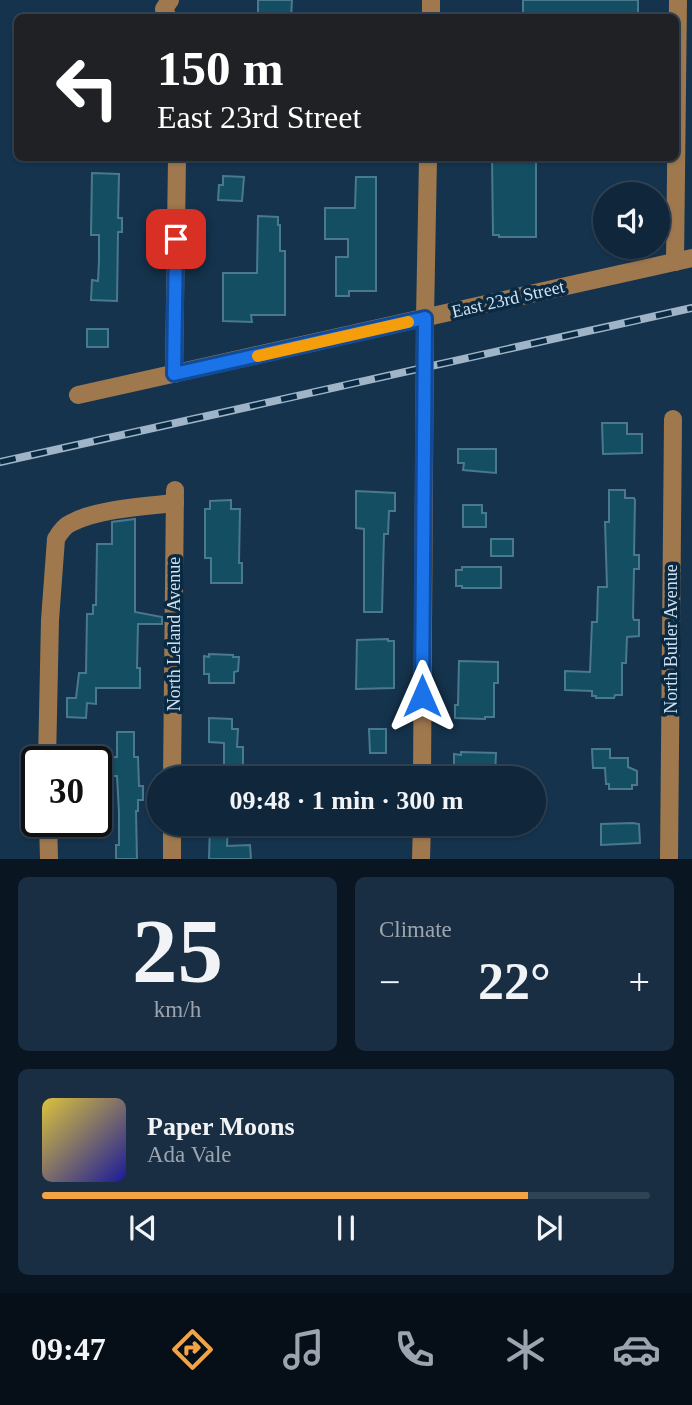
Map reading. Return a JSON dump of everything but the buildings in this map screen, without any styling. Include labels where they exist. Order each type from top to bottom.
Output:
[{"type":"street","points":[[679,52],[683,260]]},
{"type":"street","points":[[174,374],[177,161]]},
{"type":"street","points":[[422,766],[428,161]]},
{"type":"street","name":"East 23rd Street","points":[[78,395],[683,260]]},
{"type":"street","name":"North Butler Avenue","points":[[669,859],[673,419]]},
{"type":"street","name":"North Leland Avenue","points":[[47,746],[51,592],[57,539],[62,529],[83,518],[175,496],[172,766]]},
{"type":"street","points":[[172,836],[172,859]]},
{"type":"street","points":[[421,859],[422,836]]},
{"type":"street","points":[[48,837],[49,859]]},
{"type":"railway","points":[[0,462],[692,308]]},
{"type":"slow traffic","points":[[258,356],[408,322]]},
{"type":"route","points":[[176,239],[174,374],[425,318],[422,696]]}]
